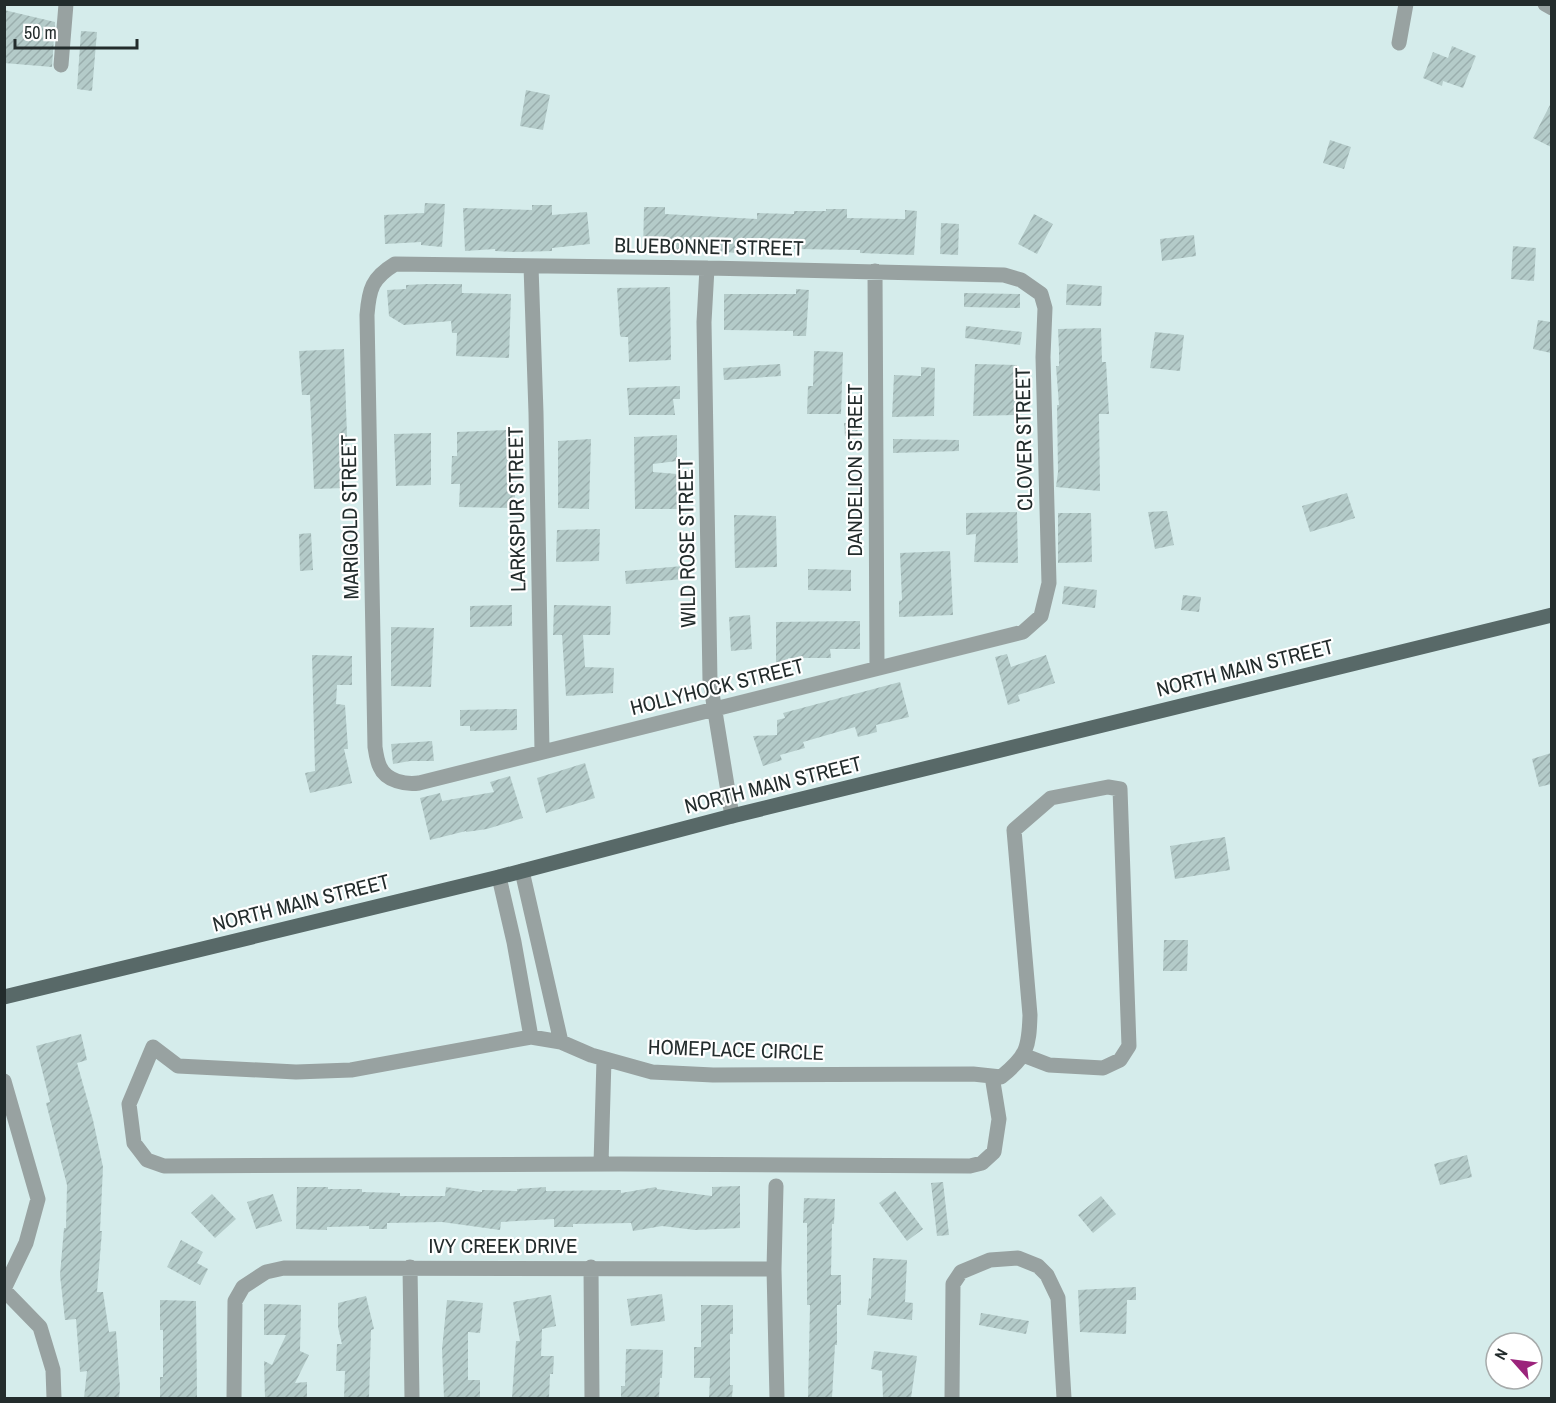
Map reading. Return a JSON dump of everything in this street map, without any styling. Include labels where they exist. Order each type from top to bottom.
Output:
[{"type":"main road","name":"NORTH MAIN STREET","points":[[4,997],[499,877],[732,816],[1551,615]]},
{"type":"street","points":[[61,65],[66,4]]},
{"type":"street","points":[[1399,43],[1406,4]]},
{"type":"street","points":[[1545,4],[1551,8]]},
{"type":"street","name":"BLUEBONNET STREET","points":[[395,264],[875,271],[1004,275],[1021,280]]},
{"type":"street","name":"MARIGOLD STREET","points":[[389,777],[380,768],[375,747],[367,315],[369,292],[381,273],[395,264]]},
{"type":"street","name":"LARKSPUR STREET","points":[[531,266],[542,751]]},
{"type":"street","name":"WILD ROSE STREET","points":[[707,268],[704,322],[710,681],[732,816]]},
{"type":"street","name":"DANDELION STREET","points":[[875,271],[877,667]]},
{"type":"street","name":"CLOVER STREET","points":[[1021,280],[1041,294],[1045,308],[1044,369],[1049,583],[1045,608]]},
{"type":"street","name":"HOLLYHOCK STREET","points":[[389,777],[406,784],[419,783],[1023,632],[1041,616],[1045,608]]},
{"type":"street","points":[[1108,787],[1120,789],[1129,1046],[1120,1060],[1102,1068],[1049,1065],[1023,1054],[1029,1043],[1030,1015],[1014,830],[1051,798],[1108,787]]},
{"type":"street","points":[[522,871],[561,1042]]},
{"type":"street","points":[[499,877],[531,1037]]},
{"type":"street","points":[[518,963],[543,958]]},
{"type":"street","name":"HOMEPLACE CIRCLE","points":[[601,1164],[164,1166],[147,1160],[134,1143],[129,1104],[153,1047],[178,1066],[296,1072],[351,1070],[531,1037],[561,1042],[591,1055],[652,1072],[713,1075],[973,1074],[1001,1077],[1018,1063],[1023,1054]]},
{"type":"street","points":[[604,1059],[601,1164],[970,1166],[982,1163],[994,1152],[999,1119],[992,1076]]},
{"type":"street","points":[[4,1081],[38,1199],[26,1243],[4,1290],[40,1327],[53,1370],[54,1398]]},
{"type":"street","points":[[776,1186],[774,1269],[777,1398]]},
{"type":"street","points":[[952,1398],[953,1284],[961,1272],[990,1260],[1018,1258],[1038,1266],[1047,1275],[1058,1298],[1064,1398]]},
{"type":"street","points":[[410,1267],[412,1398]]},
{"type":"street","name":"IVY CREEK DRIVE","points":[[234,1398],[233,1313],[235,1301],[243,1287],[266,1272],[284,1268],[410,1267],[774,1269]]},
{"type":"street","points":[[591,1267],[592,1398]]},
{"type":"building","points":[[4,10],[55,22],[52,67],[4,63]]},
{"type":"building","points":[[81,31],[97,32],[92,91],[77,89]]},
{"type":"building","points":[[1452,46],[1476,56],[1463,88],[1443,81],[1442,86],[1423,78],[1433,52],[1448,58]]},
{"type":"building","points":[[526,90],[550,95],[543,130],[520,126]]},
{"type":"building","points":[[1551,103],[1551,147],[1533,138]]},
{"type":"building","points":[[1330,140],[1351,147],[1344,169],[1323,163]]},
{"type":"building","points":[[425,203],[445,204],[442,247],[421,245],[421,242],[385,244],[384,215],[424,213]]},
{"type":"building","points":[[532,205],[552,205],[552,215],[587,212],[590,244],[552,248],[552,251],[515,252],[495,251],[495,249],[465,251],[463,208],[532,210]]},
{"type":"building","points":[[644,207],[665,207],[665,214],[757,219],[757,213],[794,214],[794,211],[847,209],[847,218],[905,219],[905,210],[917,211],[914,255],[860,253],[860,250],[794,249],[794,245],[737,243],[736,253],[701,250],[700,253],[664,250],[664,252],[643,252]]},
{"type":"building","points":[[1034,214],[1053,224],[1037,254],[1018,244]]},
{"type":"building","points":[[941,223],[959,224],[958,255],[940,254]]},
{"type":"building","points":[[1194,235],[1196,256],[1162,261],[1160,239]]},
{"type":"building","points":[[1513,246],[1536,248],[1534,281],[1511,279]]},
{"type":"building","points":[[462,284],[462,293],[511,294],[509,358],[456,356],[457,333],[452,333],[451,321],[404,325],[389,316],[387,290],[406,289],[406,285]]},
{"type":"building","points":[[1067,284],[1102,286],[1101,306],[1066,305]]},
{"type":"building","points":[[670,287],[671,360],[629,362],[628,337],[620,335],[617,288]]},
{"type":"building","points":[[796,289],[809,290],[806,336],[793,336],[793,331],[724,330],[724,294],[796,294]]},
{"type":"building","points":[[964,293],[1020,294],[1020,308],[964,307]]},
{"type":"building","points":[[1538,320],[1551,322],[1551,353],[1533,349]]},
{"type":"building","points":[[966,326],[1022,332],[1020,345],[965,338]]},
{"type":"building","points":[[1101,328],[1102,362],[1106,362],[1109,414],[1099,414],[1100,491],[1056,487],[1058,472],[1057,405],[1059,405],[1056,366],[1059,366],[1058,329]]},
{"type":"building","points":[[1155,332],[1184,335],[1180,371],[1150,368]]},
{"type":"building","points":[[344,349],[348,465],[348,472],[345,472],[345,488],[314,489],[310,395],[302,395],[299,351]]},
{"type":"building","points":[[814,351],[843,352],[841,414],[807,414],[808,386],[813,386]]},
{"type":"building","points":[[780,364],[781,376],[724,380],[723,368]]},
{"type":"building","points":[[975,364],[1017,365],[1015,415],[973,416]]},
{"type":"building","points":[[921,367],[935,368],[934,416],[892,417],[894,375],[921,376]]},
{"type":"building","points":[[680,386],[680,399],[673,399],[675,415],[629,415],[627,388]]},
{"type":"building","points":[[857,422],[858,435],[845,436],[844,423]]},
{"type":"building","points":[[507,430],[511,495],[515,495],[515,508],[459,507],[460,484],[451,484],[452,456],[457,456],[457,432]]},
{"type":"building","points":[[431,433],[431,485],[396,486],[394,434]]},
{"type":"building","points":[[677,435],[677,461],[653,464],[653,472],[677,474],[677,509],[635,509],[634,437]]},
{"type":"building","points":[[591,439],[589,509],[558,508],[558,441]]},
{"type":"building","points":[[893,439],[959,440],[959,451],[893,453]]},
{"type":"building","points":[[1347,493],[1355,518],[1310,532],[1302,506]]},
{"type":"building","points":[[1167,511],[1174,545],[1155,549],[1148,512]]},
{"type":"building","points":[[1017,512],[1018,563],[974,562],[976,534],[966,535],[966,513]]},
{"type":"building","points":[[1058,513],[1091,513],[1092,562],[1058,563]]},
{"type":"building","points":[[734,515],[776,516],[777,567],[735,568]]},
{"type":"building","points":[[600,529],[599,561],[556,562],[557,530]]},
{"type":"building","points":[[311,533],[313,570],[300,571],[299,534]]},
{"type":"building","points":[[950,551],[953,615],[899,617],[899,601],[902,600],[900,553]]},
{"type":"building","points":[[683,566],[684,579],[626,584],[625,571]]},
{"type":"building","points":[[808,569],[851,570],[851,591],[808,590]]},
{"type":"building","points":[[1064,586],[1097,590],[1095,608],[1062,604]]},
{"type":"building","points":[[1183,595],[1201,597],[1199,612],[1181,610]]},
{"type":"building","points":[[512,605],[512,626],[470,627],[470,606]]},
{"type":"building","points":[[554,605],[611,606],[610,635],[583,635],[585,667],[614,668],[613,693],[566,696],[562,635],[553,635]]},
{"type":"building","points":[[750,615],[752,649],[731,651],[729,617]]},
{"type":"building","points":[[860,621],[860,649],[830,649],[831,658],[788,658],[789,665],[776,665],[776,622]]},
{"type":"building","points":[[391,627],[434,628],[431,687],[391,686]]},
{"type":"building","points":[[1007,654],[1011,667],[1046,655],[1055,683],[1018,695],[1020,701],[1008,705],[995,657]]},
{"type":"building","points":[[312,655],[352,656],[352,685],[337,685],[336,704],[345,705],[348,749],[344,749],[352,783],[310,793],[305,773],[315,771]]},
{"type":"building","points":[[900,682],[909,717],[876,725],[877,732],[858,737],[855,727],[803,742],[805,748],[780,755],[782,760],[763,766],[753,736],[777,735],[777,720],[785,718],[783,713]]},
{"type":"building","points":[[517,709],[517,730],[470,731],[470,726],[460,726],[460,710]]},
{"type":"building","points":[[432,741],[434,761],[393,764],[391,744]]},
{"type":"building","points":[[1551,753],[1551,784],[1539,787],[1532,759]]},
{"type":"building","points":[[585,763],[595,798],[546,813],[537,778]]},
{"type":"building","points":[[510,776],[523,818],[487,829],[466,831],[430,840],[420,798],[440,793],[442,801],[494,792],[490,782]]},
{"type":"building","points":[[1225,837],[1230,870],[1175,879],[1170,846]]},
{"type":"building","points":[[1164,940],[1188,940],[1187,971],[1163,971]]},
{"type":"building","points":[[81,1034],[87,1060],[77,1063],[103,1167],[100,1231],[102,1231],[97,1292],[103,1292],[109,1332],[116,1331],[119,1398],[84,1398],[87,1371],[80,1372],[76,1319],[65,1320],[60,1275],[64,1228],[66,1228],[67,1185],[46,1103],[50,1102],[36,1046]]},
{"type":"building","points":[[1467,1155],[1472,1177],[1440,1185],[1434,1164]]},
{"type":"building","points":[[943,1182],[949,1235],[937,1236],[931,1183]]},
{"type":"building","points":[[740,1186],[740,1228],[695,1230],[662,1226],[633,1231],[631,1223],[573,1224],[573,1227],[554,1227],[554,1219],[501,1222],[500,1230],[442,1222],[387,1223],[387,1229],[369,1229],[369,1226],[327,1227],[327,1230],[296,1229],[297,1187],[362,1189],[362,1192],[400,1193],[400,1196],[445,1196],[446,1187],[482,1192],[482,1190],[517,1191],[517,1189],[546,1187],[546,1191],[621,1190],[621,1193],[656,1187],[657,1189],[712,1196],[712,1187]]},
{"type":"building","points":[[895,1191],[923,1229],[907,1241],[879,1203]]},
{"type":"building","points":[[212,1194],[236,1219],[215,1238],[191,1213]]},
{"type":"building","points":[[273,1194],[282,1221],[256,1229],[247,1202]]},
{"type":"building","points":[[1101,1196],[1116,1214],[1093,1233],[1078,1215]]},
{"type":"building","points":[[804,1198],[835,1199],[831,1275],[841,1275],[841,1305],[837,1305],[837,1345],[835,1345],[832,1398],[808,1398],[810,1305],[807,1305],[807,1223],[803,1223]]},
{"type":"building","points":[[181,1240],[203,1252],[197,1263],[208,1269],[200,1285],[167,1267]]},
{"type":"building","points":[[873,1258],[907,1260],[905,1302],[913,1303],[912,1320],[867,1315],[869,1298],[871,1299]]},
{"type":"building","points":[[1136,1287],[1136,1300],[1127,1300],[1126,1334],[1080,1332],[1078,1290]]},
{"type":"building","points":[[662,1294],[665,1321],[631,1326],[627,1299]]},
{"type":"building","points":[[551,1295],[556,1326],[542,1329],[541,1356],[554,1356],[553,1374],[550,1374],[549,1398],[512,1398],[516,1341],[520,1341],[513,1302]]},
{"type":"building","points":[[366,1296],[374,1329],[371,1330],[369,1398],[344,1398],[345,1371],[336,1371],[337,1344],[342,1344],[338,1327],[338,1303]]},
{"type":"building","points":[[160,1300],[196,1301],[197,1398],[160,1398],[160,1377],[163,1377],[163,1330],[160,1330]]},
{"type":"building","points":[[447,1300],[483,1303],[480,1333],[468,1332],[468,1380],[480,1380],[480,1398],[444,1398],[442,1349]]},
{"type":"building","points":[[264,1304],[301,1305],[300,1351],[309,1355],[295,1383],[307,1382],[307,1398],[265,1398],[264,1361],[272,1365],[286,1335],[264,1335]]},
{"type":"building","points":[[701,1305],[733,1305],[733,1334],[730,1334],[732,1398],[709,1398],[710,1378],[694,1378],[694,1347],[701,1347]]},
{"type":"building","points":[[981,1313],[1029,1321],[1026,1334],[979,1325]]},
{"type":"building","points":[[626,1349],[663,1350],[659,1398],[621,1398],[621,1386],[625,1386]]},
{"type":"building","points":[[874,1351],[917,1356],[911,1398],[883,1398],[882,1371],[871,1369]]}]
